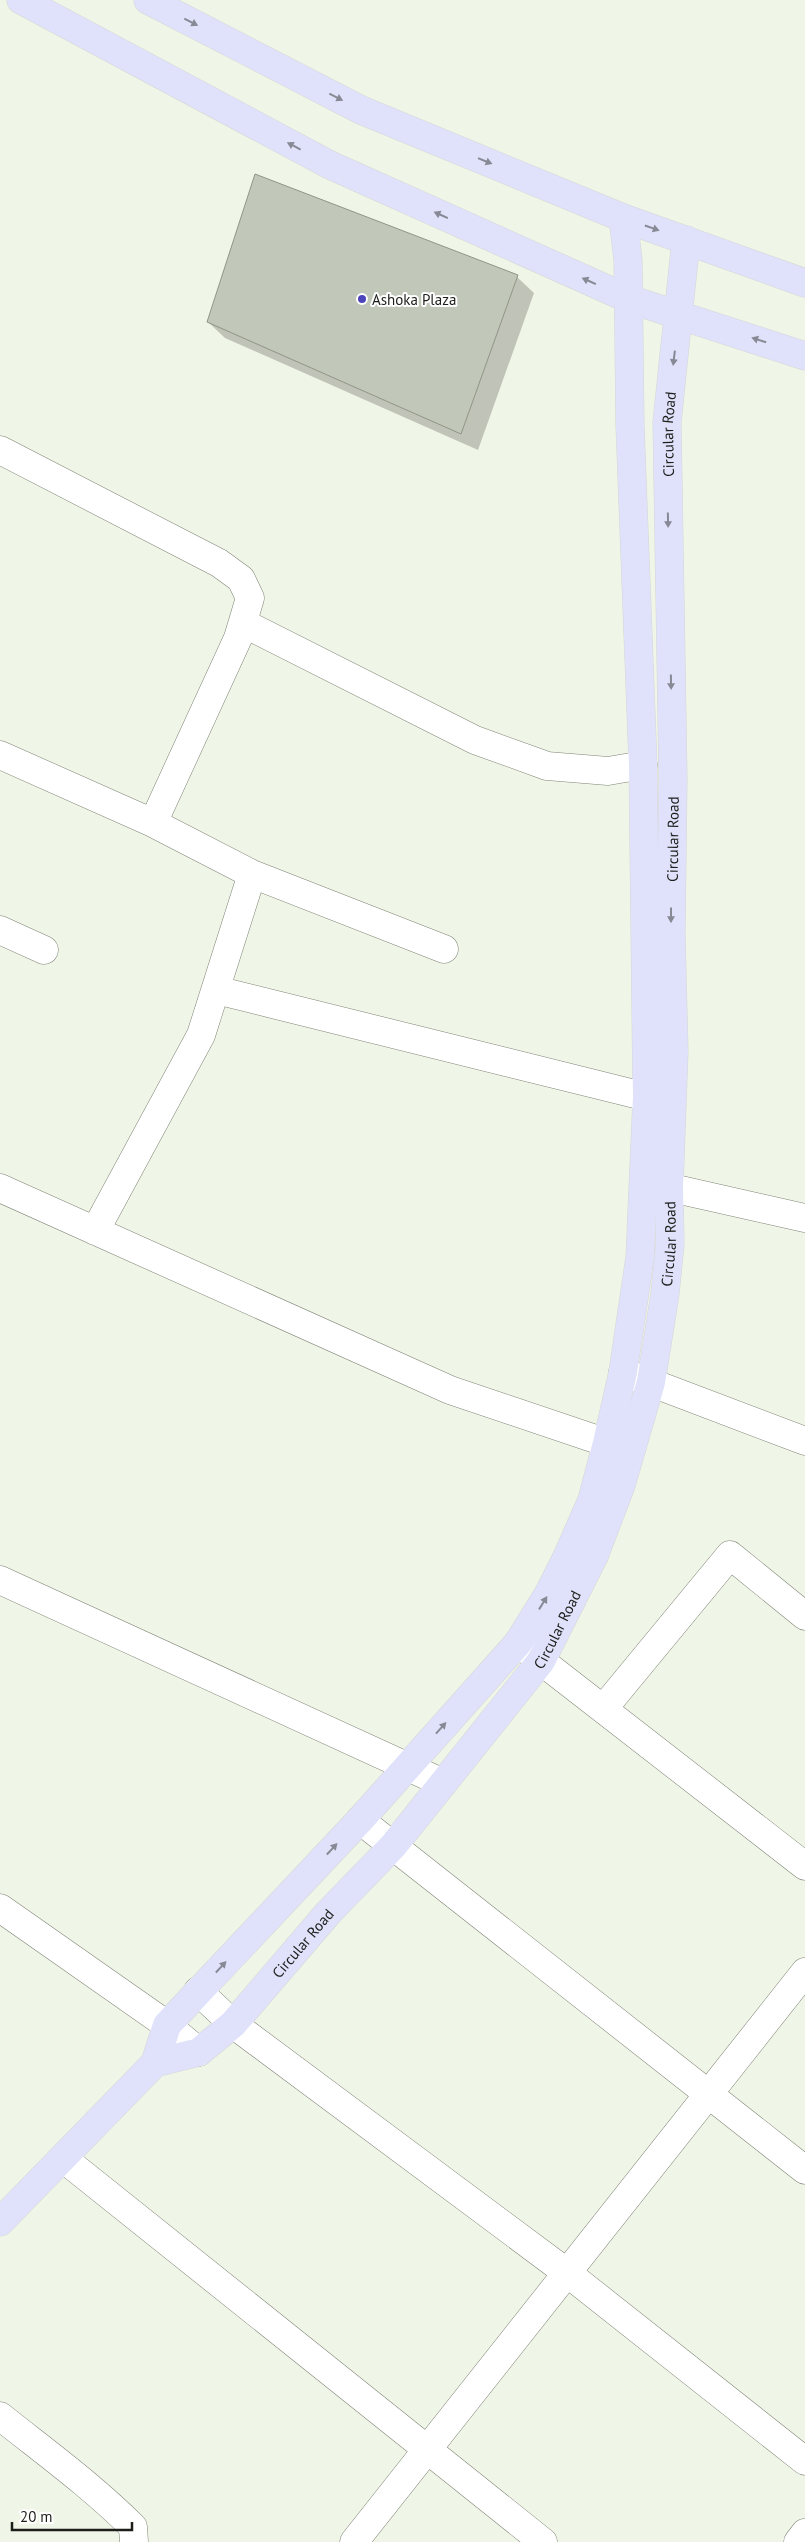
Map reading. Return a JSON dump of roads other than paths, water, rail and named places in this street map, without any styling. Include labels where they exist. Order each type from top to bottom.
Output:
[{"type":"main road","points":[[21,0],[330,165],[629,299],[805,356]]},
{"type":"main road","points":[[148,0],[361,110],[624,218],[805,283]]},
{"type":"main road","name":"Circular Road","points":[[155,2063],[199,2052],[233,2024],[329,1912],[393,1846],[541,1661],[594,1556],[620,1486],[619,1447],[624,1372],[640,1257],[647,1096],[643,766],[630,426],[629,299],[624,218]]},
{"type":"main road","name":"Circular Road","points":[[0,2222],[64,2159],[155,2063],[167,2025],[360,1820],[518,1643],[549,1593],[592,1500],[651,1382],[667,1269],[674,1051],[671,934],[673,778],[667,422],[686,240]]},
{"type":"street","points":[[0,450],[219,563],[241,579],[250,598],[238,638],[153,823]]},
{"type":"street","points":[[243,623],[475,740],[547,766],[608,771],[643,766]]},
{"type":"street","points":[[0,754],[153,823],[252,874],[444,949]]},
{"type":"street","points":[[94,1231],[201,1035],[252,874]]},
{"type":"street","points":[[0,930],[44,950]]},
{"type":"street","points":[[216,990],[647,1096]]},
{"type":"street","points":[[642,1181],[805,1218]]},
{"type":"street","points":[[0,1188],[450,1390],[619,1447]]},
{"type":"street","points":[[624,1372],[805,1441]]},
{"type":"street","points":[[603,1709],[730,1555],[805,1616]]},
{"type":"street","points":[[0,1580],[408,1765],[443,1783]]},
{"type":"street","points":[[518,1643],[805,1866]]},
{"type":"street","points":[[360,1820],[805,2170]]},
{"type":"street","points":[[0,1908],[167,2025],[199,2052]]},
{"type":"street","points":[[354,2542],[805,1972]]},
{"type":"street","points":[[198,1991],[233,2024],[566,2272],[805,2461]]},
{"type":"street","points":[[64,2159],[543,2542]]},
{"type":"street","points":[[0,2416],[85,2483],[123,2517],[133,2527],[134,2542]]},
{"type":"street","points":[[798,2542],[805,2533]]},
{"type":"place","name":"Ashoka Plaza","points":[[362,299]]}]
